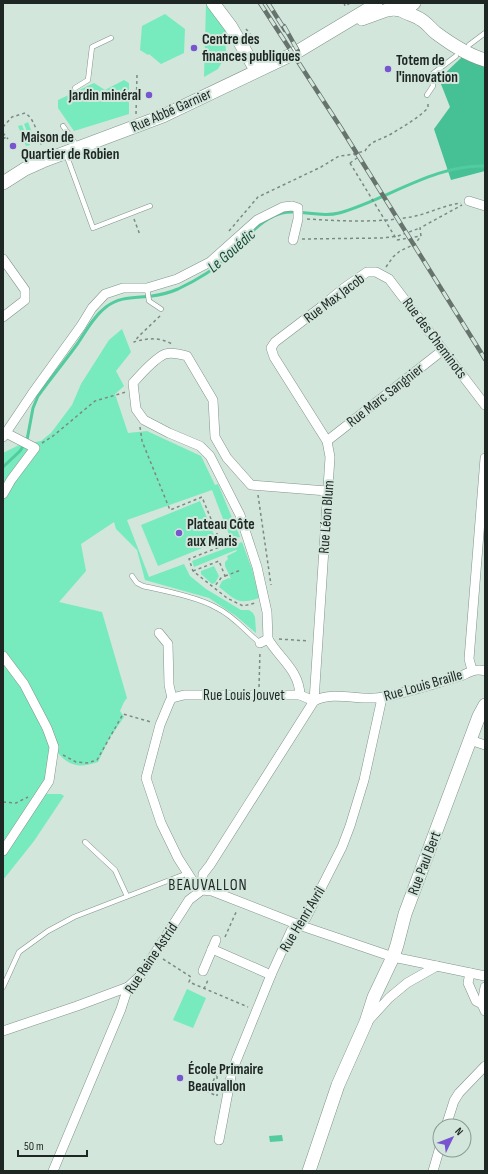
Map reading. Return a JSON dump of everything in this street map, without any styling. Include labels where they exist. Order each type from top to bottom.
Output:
[{"type":"main road","points":[[213,3],[231,27],[256,70]]},
{"type":"main road","points":[[336,29],[376,3]]},
{"type":"main road","points":[[336,29],[394,7],[408,8],[414,3]]},
{"type":"main road","points":[[394,7],[406,14],[420,18],[436,33],[470,54],[485,60]]},
{"type":"main road","name":"Rue Abbé Garnier","points":[[3,182],[26,168],[163,116],[256,70],[295,53],[336,29]]},
{"type":"main road","name":"Rue Paul Bert","points":[[309,1171],[338,1085],[366,1022],[374,997],[393,957],[405,914],[470,740],[485,705]]},
{"type":"street","points":[[469,201],[485,206]]},
{"type":"street","points":[[3,494],[10,480],[32,447],[5,435],[32,394],[98,301],[105,294],[122,288],[147,289],[177,279],[210,262],[257,220],[283,208],[292,206],[298,208],[298,218],[293,240]]},
{"type":"street","points":[[3,259],[25,290],[25,300],[3,317]]},
{"type":"street","name":"Rue Max Jacob","points":[[271,348],[275,342],[367,272],[382,274]]},
{"type":"street","name":"Rue des Cheminots","points":[[382,274],[389,278],[485,405]]},
{"type":"street","name":"Rue Léon Blum","points":[[271,348],[274,357],[327,441],[330,457],[314,701]]},
{"type":"street","name":"Rue Marc Sangnier","points":[[327,441],[443,350]]},
{"type":"street","points":[[300,695],[299,683],[296,674],[264,641],[267,612],[257,567],[240,515],[210,456],[200,446],[168,433],[144,420],[136,409],[133,383],[164,354],[174,353],[187,356],[213,400],[215,437],[227,458],[254,485],[327,491]]},
{"type":"street","points":[[472,670],[469,659],[485,458]]},
{"type":"street","points":[[158,633],[168,644],[169,685],[172,698],[160,725],[146,778],[161,822],[178,858],[194,883],[202,890],[212,890],[299,925],[393,957],[485,976]]},
{"type":"street","points":[[3,656],[24,684],[47,728],[54,747],[48,781],[3,850]]},
{"type":"street","name":"Rue Louis Braille","points":[[314,701],[329,696],[382,698],[461,676],[472,670],[480,669],[485,672]]},
{"type":"street","points":[[299,683],[314,684]]},
{"type":"street","name":"Rue Louis Jouvet","points":[[172,698],[184,695],[300,695],[314,701]]},
{"type":"street","name":"Rue Henri Avril","points":[[219,1140],[232,1071],[271,975],[291,931],[306,918],[338,854],[350,826],[364,780],[382,698]]},
{"type":"street","points":[[202,890],[203,874],[215,858],[314,701]]},
{"type":"street","points":[[470,740],[485,745]]},
{"type":"street","name":"Rue Reine Astrid","points":[[53,1171],[128,987],[141,975],[189,900],[202,890]]},
{"type":"street","points":[[203,971],[215,951],[216,940]]},
{"type":"street","points":[[215,951],[271,975]]},
{"type":"street","name":"Rue Paul Bert","points":[[366,1022],[389,998],[407,983],[436,966]]},
{"type":"street","points":[[470,973],[468,983],[476,1001],[484,1007]]},
{"type":"street","points":[[3,1031],[128,987]]},
{"type":"street","points":[[484,1007],[485,987]]},
{"type":"street","points":[[449,1118],[454,1101],[459,1093],[485,1066]]},
{"type":"street","points":[[433,1171],[437,1158]]},
{"type":"lane","points":[[469,45],[485,33]]},
{"type":"lane","points":[[75,88],[88,80],[92,47],[111,38]]},
{"type":"lane","points":[[427,95],[433,86],[431,76],[456,56]]},
{"type":"lane","points":[[64,126],[78,148]]},
{"type":"lane","points":[[65,152],[93,228],[150,206]]},
{"type":"lane","points":[[147,289],[149,301],[161,309]]},
{"type":"lane","points":[[132,576],[136,582],[143,586],[204,602],[218,608],[264,641]]},
{"type":"lane","points":[[85,842],[115,870],[128,896]]},
{"type":"lane","points":[[3,987],[19,952],[55,927],[74,917],[188,873]]},
{"type":"path","points":[[344,3],[345,6],[350,3]]},
{"type":"path","points":[[136,75],[136,114]]},
{"type":"path","points":[[231,244],[228,237],[230,230],[258,197],[321,167],[339,156],[365,151],[369,144],[389,135],[420,117],[428,108],[427,95]]},
{"type":"path","points":[[3,127],[12,117],[25,113],[29,115],[33,121],[41,146]]},
{"type":"path","points":[[3,133],[7,138],[3,139]]},
{"type":"path","points":[[354,154],[357,158],[350,163],[397,240],[421,236],[420,228]]},
{"type":"path","points":[[298,218],[376,221],[412,217],[469,201]]},
{"type":"path","points":[[293,240],[382,238],[398,236],[420,228],[469,201]]},
{"type":"path","points":[[132,214],[140,234]]},
{"type":"path","name":"Rue Max Jacob","points":[[382,274],[393,257],[400,251],[415,244],[421,236]]},
{"type":"path","points":[[161,309],[165,312],[134,342],[151,338],[167,341],[177,346],[164,351],[164,354]]},
{"type":"path","points":[[32,447],[53,436],[95,401],[133,390]]},
{"type":"path","points":[[139,428],[142,441],[170,510],[202,497],[222,546]]},
{"type":"path","points":[[247,537],[189,559],[193,571],[227,598],[244,606],[271,598],[272,595],[254,485]]},
{"type":"path","points":[[193,571],[219,561],[225,576]]},
{"type":"path","points":[[214,587],[221,578],[241,570]]},
{"type":"path","points":[[259,695],[264,641],[305,641]]},
{"type":"path","points":[[54,747],[65,757],[76,762],[87,763],[97,760],[123,714],[160,725]]},
{"type":"path","points":[[3,802],[16,803],[44,789]]},
{"type":"path","points":[[215,951],[240,902]]},
{"type":"path","points":[[154,954],[190,977],[189,982],[256,1011]]},
{"type":"path","points":[[213,1094],[207,1092],[217,1073],[217,1096]]},
{"type":"shaded area","points":[[206,4],[225,30],[226,55],[218,69],[204,77]]},
{"type":"shaded area","points":[[165,14],[185,29],[184,53],[161,64],[149,54],[148,55],[140,50],[142,26]]},
{"type":"shaded area","points":[[462,57],[485,67],[485,171],[451,180],[434,129],[450,107],[439,79]]},
{"type":"shaded area","points":[[124,80],[129,83],[129,114],[74,131],[58,108],[58,100],[94,83],[105,90]]},
{"type":"shaded area","points":[[28,122],[36,143],[32,144],[24,124]]},
{"type":"shaded area","points":[[22,125],[30,145],[26,146],[18,126]]},
{"type":"shaded area","points":[[122,329],[131,352],[116,371],[124,386],[115,394],[128,433],[147,431],[201,456],[215,485],[218,484],[240,537],[231,540],[212,490],[127,520],[149,577],[184,564],[190,576],[206,589],[241,610],[249,610],[253,613],[255,617],[256,633],[236,616],[209,598],[145,580],[137,550],[116,529],[114,522],[81,544],[86,571],[59,602],[102,612],[127,698],[120,711],[124,717],[109,739],[98,762],[85,765],[75,765],[66,761],[57,752],[46,794],[61,794],[64,796],[34,841],[3,880],[3,453],[19,445],[41,441],[51,433],[72,405],[81,384],[109,340]]},
{"type":"shaded area","name":"Plateau Côte aux Maris","points":[[200,501],[217,542],[158,566],[141,525]]},
{"type":"shaded area","points":[[242,542],[252,569],[259,598],[246,601],[233,598],[219,587],[222,581],[229,578],[231,579],[225,566],[225,562],[228,559],[227,556],[237,551],[236,550],[194,567],[192,561]]},
{"type":"shaded area","points":[[214,566],[219,576],[215,583],[212,584],[201,574],[201,571]]},
{"type":"shaded area","points":[[187,989],[206,998],[193,1028],[173,1020]]},
{"type":"shaded area","points":[[282,1135],[283,1141],[270,1142],[269,1136]]},
{"type":"waterway","name":"Le Gouédic","points":[[3,467],[20,451],[27,440],[33,408],[38,396],[94,319],[111,303],[122,299],[152,296],[178,289],[211,270],[229,256],[261,224],[282,213],[298,212],[323,215],[339,213],[375,200],[429,177],[466,167],[485,166]]},
{"type":"railway","points":[[260,3],[341,128],[485,359]]},
{"type":"railway","points":[[268,3],[285,30]]},
{"type":"railway","points":[[284,26],[298,51]]},
{"type":"place","name":"Centre des finances publiques","points":[[194,48]]},
{"type":"place","name":"Totem de l'innovation","points":[[388,69]]},
{"type":"place","name":"Jardin minéral","points":[[149,95]]},
{"type":"place","name":"Maison de Quartier de Robien","points":[[13,146]]},
{"type":"place","name":"Plateau Côte aux Maris","points":[[179,533]]},
{"type":"place","name":"École Primaire Beauvallon","points":[[180,1078]]},
{"type":"district","name":"BEAUVALLON","points":[[208,884]]}]
